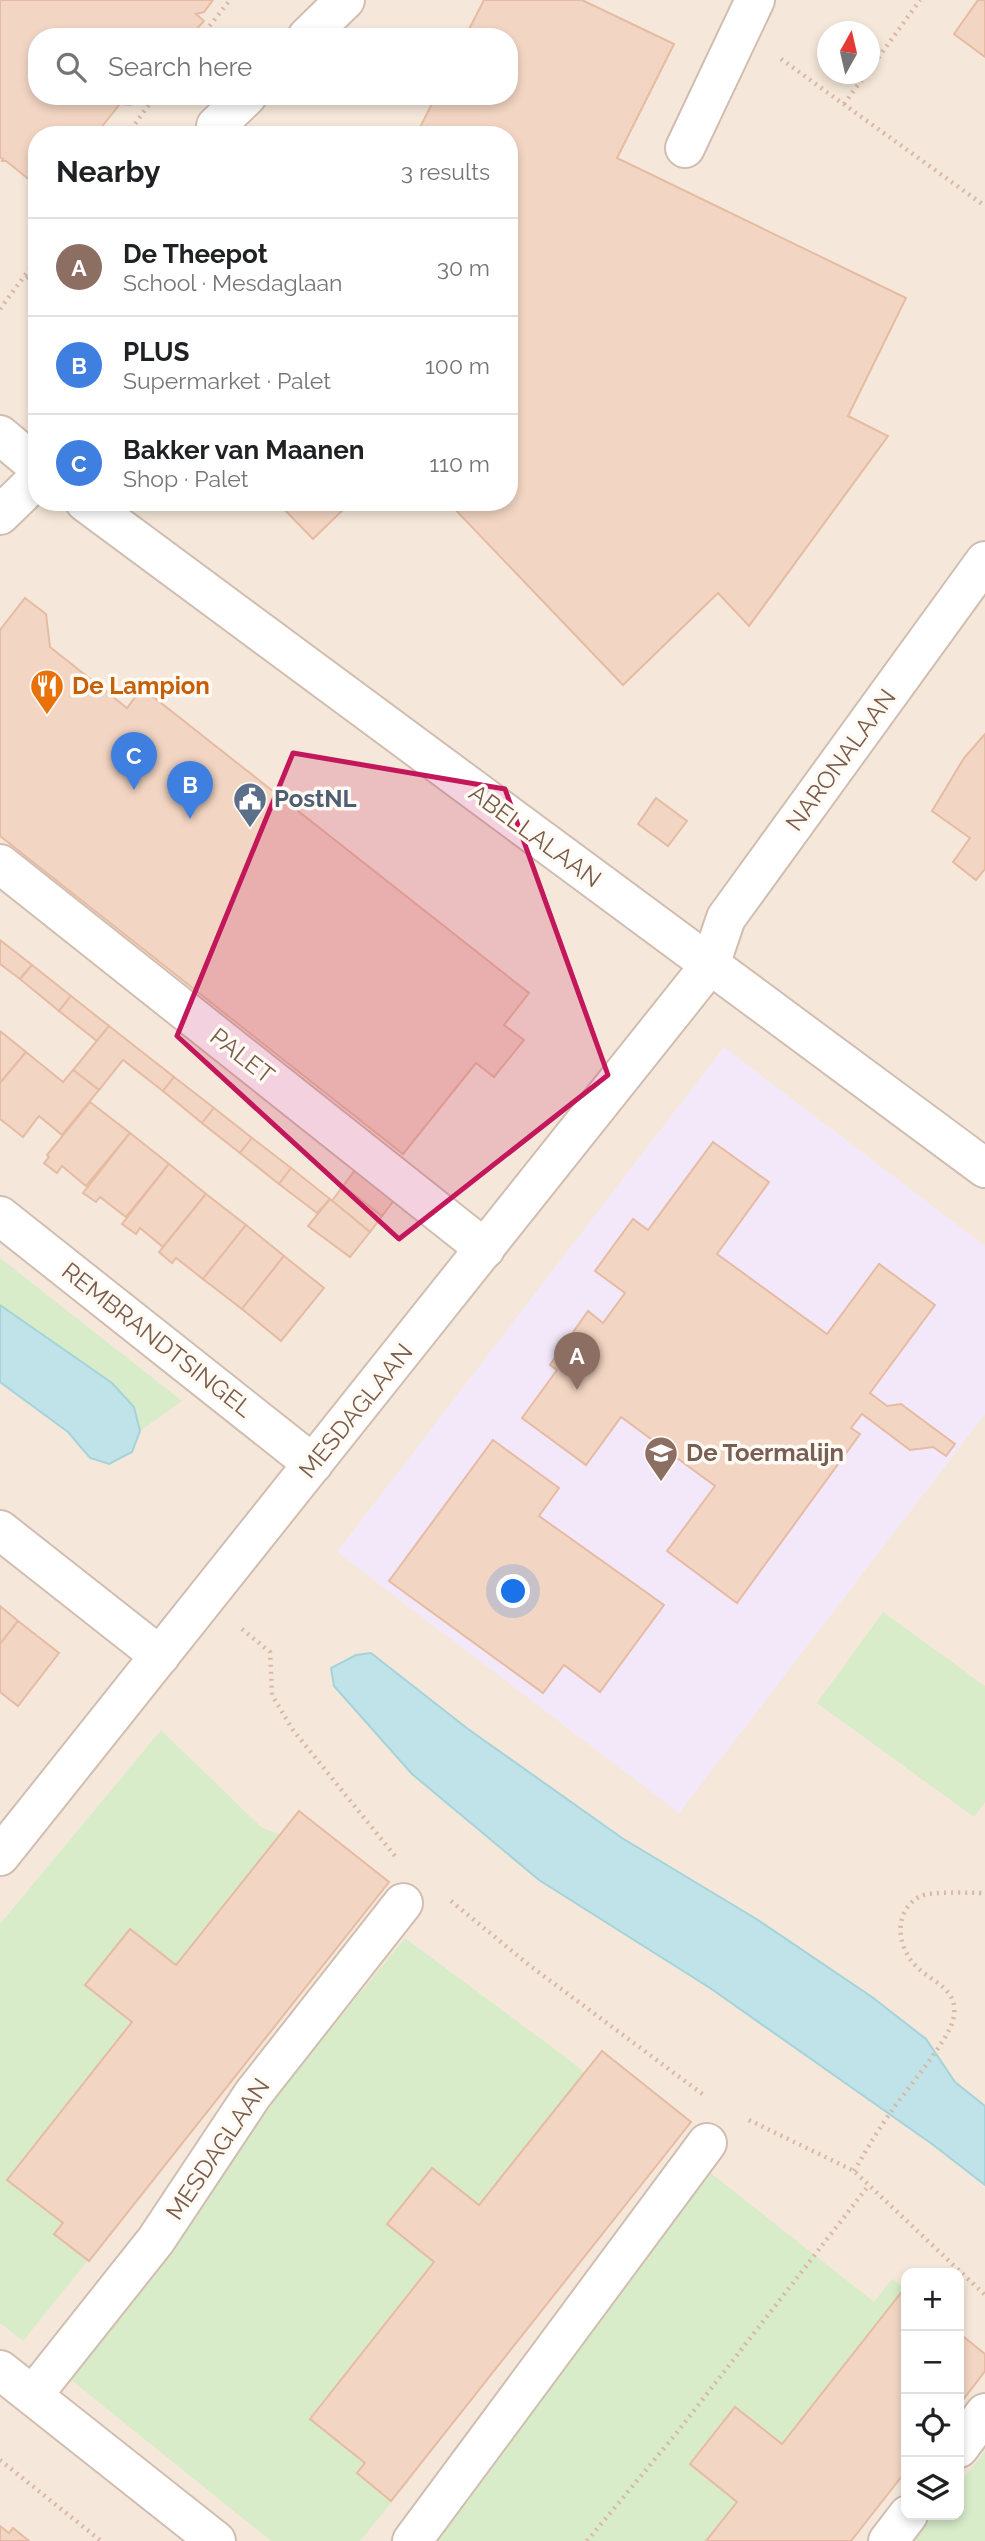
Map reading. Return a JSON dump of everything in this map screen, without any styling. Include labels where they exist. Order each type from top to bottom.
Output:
[{"type":"street","points":[[316,28],[345,0]]},
{"type":"street","points":[[685,148],[748,15]]},
{"type":"street","points":[[216,126],[238,105]]},
{"type":"street","points":[[0,435],[28,458]]},
{"type":"street","points":[[0,515],[28,489]]},
{"type":"street","name":"ABELLALAAN","points":[[97,511],[985,1168]]},
{"type":"street","name":"NARONALAAN","points":[[710,965],[726,918],[985,561]]},
{"type":"street","name":"PALET","points":[[0,864],[485,1249]]},
{"type":"street","name":"MESDAGLAAN","points":[[0,1856],[710,965]]},
{"type":"street","name":"REMBRANDTSINGEL","points":[[0,1216],[313,1464]]},
{"type":"street","points":[[0,1530],[160,1656]]},
{"type":"street","name":"MESDAGLAAN","points":[[33,2395],[156,2240],[253,2094],[403,1903]]},
{"type":"street","points":[[412,2541],[707,2143]]},
{"type":"street","points":[[0,2370],[216,2541]]},
{"type":"street","points":[[964,2441],[985,2413]]},
{"type":"street","points":[[888,2541],[904,2520]]},
{"type":"path","points":[[208,28],[230,0]]},
{"type":"path","points":[[880,55],[920,0]]},
{"type":"path","points":[[748,15],[844,104],[985,206]]},
{"type":"path","points":[[844,104],[859,84]]},
{"type":"path","points":[[133,126],[149,105]]},
{"type":"path","points":[[0,309],[28,272]]},
{"type":"path","points":[[21,281],[28,277]]},
{"type":"path","points":[[206,1598],[270,1652],[272,1695],[293,1730],[393,1855],[404,1864]]},
{"type":"path","points":[[854,2171],[888,2116],[942,2042],[953,2021],[955,2004],[949,1991],[914,1964],[902,1944],[899,1924],[909,1905],[923,1895],[985,1893]]},
{"type":"path","points":[[446,1897],[529,1965],[705,2096]]},
{"type":"path","points":[[741,2116],[854,2171],[985,2295]]},
{"type":"path","points":[[587,2541],[675,2435],[869,2185]]},
{"type":"path","points":[[0,2460],[101,2541]]},
{"type":"highlighted area","points":[[293,753],[505,789],[608,1075],[399,1239],[177,1036]]},
{"type":"shaded area","points":[[0,0],[985,0],[985,2541],[0,2541]]},
{"type":"shaded area","name":"De Toermalijn","points":[[724,1047],[985,1246],[985,1414],[679,1813],[337,1552]]},
{"type":"green space","points":[[0,1258],[182,1401],[140,1431],[134,1407],[112,1383],[0,1305]]},
{"type":"green space","points":[[883,1612],[985,1686],[985,1802],[974,1817],[817,1703]]},
{"type":"green space","points":[[161,1730],[261,1827],[374,1871],[106,2238],[23,2341],[0,2323],[0,1924]]},
{"type":"green space","points":[[405,1938],[568,2059],[662,2135],[395,2469],[409,2481],[360,2541],[271,2541],[60,2371],[62,2358]]},
{"type":"green space","points":[[702,2166],[874,2302],[892,2279],[901,2286],[901,2453],[830,2541],[408,2541]]},
{"type":"green space","points":[[985,2451],[985,2541],[913,2541],[930,2520],[964,2520],[964,2478]]},
{"type":"water","points":[[0,1305],[112,1383],[134,1407],[140,1431],[132,1452],[109,1464],[90,1458],[68,1432],[0,1382]]},
{"type":"water","points":[[371,1653],[468,1729],[622,1838],[758,1920],[872,1997],[926,2039],[955,2082],[985,2106],[985,2185],[932,2144],[710,1988],[539,1880],[412,1774],[334,1686],[331,1668],[356,1655]]},
{"type":"building","points":[[0,0],[213,0],[204,12],[196,14],[204,21],[197,28],[28,28],[28,105],[119,105],[102,126],[28,126],[28,179],[0,157]]},
{"type":"building","points":[[484,0],[582,0],[674,44],[617,158],[906,298],[848,416],[888,436],[749,626],[718,593],[623,685],[457,511],[518,511],[518,126],[421,126],[431,105],[518,105],[518,28],[470,28]]},
{"type":"building","points":[[978,0],[985,0],[985,57],[954,34]]},
{"type":"building","points":[[286,511],[342,511],[313,539]]},
{"type":"building","points":[[25,598],[46,614],[50,647],[127,708],[142,688],[529,993],[504,1025],[524,1040],[494,1077],[476,1063],[403,1154],[0,836],[0,630]]},
{"type":"building","points":[[985,734],[985,869],[976,880],[953,862],[970,838],[932,811],[964,758]]},
{"type":"building","points":[[656,798],[687,821],[668,846],[638,824]]},
{"type":"building","points":[[0,940],[32,965],[20,979],[0,964]]},
{"type":"building","points":[[32,965],[71,996],[59,1011],[20,979]]},
{"type":"building","points":[[71,996],[109,1026],[97,1041],[59,1011]]},
{"type":"building","points":[[109,1026],[174,1077],[163,1091],[123,1060],[99,1090],[73,1070]]},
{"type":"building","points":[[0,1031],[26,1052],[0,1083]]},
{"type":"building","points":[[26,1052],[63,1082],[73,1070],[99,1090],[62,1135],[39,1116],[23,1137],[0,1119],[0,1083]]},
{"type":"building","points":[[174,1077],[214,1108],[202,1123],[163,1091]]},
{"type":"building","points":[[90,1102],[130,1133],[86,1186],[62,1166],[57,1173],[44,1163],[49,1157],[47,1155]]},
{"type":"building","points":[[214,1108],[252,1138],[240,1153],[202,1123]]},
{"type":"building","points":[[130,1133],[169,1164],[126,1217],[100,1197],[96,1202],[83,1193]]},
{"type":"building","points":[[252,1138],[291,1168],[279,1184],[240,1153]]},
{"type":"building","points":[[713,1142],[769,1182],[717,1254],[827,1334],[879,1264],[935,1305],[870,1393],[887,1406],[901,1404],[955,1444],[946,1456],[933,1447],[910,1450],[862,1414],[851,1428],[860,1434],[737,1603],[667,1551],[715,1486],[621,1417],[586,1465],[522,1418],[557,1370],[550,1365],[588,1311],[603,1323],[625,1293],[595,1271],[633,1219],[648,1230]]},
{"type":"building","points":[[169,1164],[206,1194],[163,1247],[140,1228],[136,1234],[122,1224]]},
{"type":"building","points":[[291,1168],[330,1199],[317,1213],[279,1184]]},
{"type":"building","points":[[356,1169],[395,1199],[382,1216],[343,1186]]},
{"type":"building","points":[[343,1186],[382,1216],[370,1232],[332,1201]]},
{"type":"building","points":[[206,1194],[246,1225],[203,1279],[176,1258],[172,1263],[159,1252]]},
{"type":"building","points":[[330,1199],[370,1232],[350,1257],[308,1226]]},
{"type":"building","points":[[246,1225],[284,1256],[242,1309],[203,1279]]},
{"type":"building","points":[[284,1256],[324,1288],[281,1341],[242,1309]]},
{"type":"building","points":[[493,1440],[559,1488],[539,1516],[664,1605],[600,1692],[564,1665],[543,1693],[389,1581]]},
{"type":"building","points":[[0,1606],[18,1621],[0,1644]]},
{"type":"building","points":[[18,1621],[59,1653],[18,1706],[0,1692],[0,1644]]},
{"type":"building","points":[[299,1811],[389,1882],[89,2261],[54,2234],[63,2223],[7,2180],[132,2022],[85,1985],[130,1929],[176,1965]]},
{"type":"building","points":[[602,2051],[691,2122],[391,2501],[357,2473],[365,2463],[310,2419],[434,2262],[387,2224],[432,2168],[479,2205]]},
{"type":"building","points":[[901,2293],[901,2477],[851,2541],[706,2541],[737,2502],[690,2464],[735,2407],[782,2444]]},
{"type":"building","points":[[964,2337],[985,2354],[985,2371],[964,2398]]},
{"type":"building","points":[[0,2526],[9,2533],[13,2528],[29,2541],[0,2541]]},
{"type":"place","name":"De Lampion","points":[[47,716]]},
{"type":"place","name":"Bakker van Maanen","points":[[134,790]]},
{"type":"place","name":"PLUS","points":[[190,819]]},
{"type":"place","name":"PostNL","points":[[250,829]]},
{"type":"place","name":"De Theepot","points":[[577,1390]]},
{"type":"place","name":"De Toermalijn","points":[[661,1483]]}]
